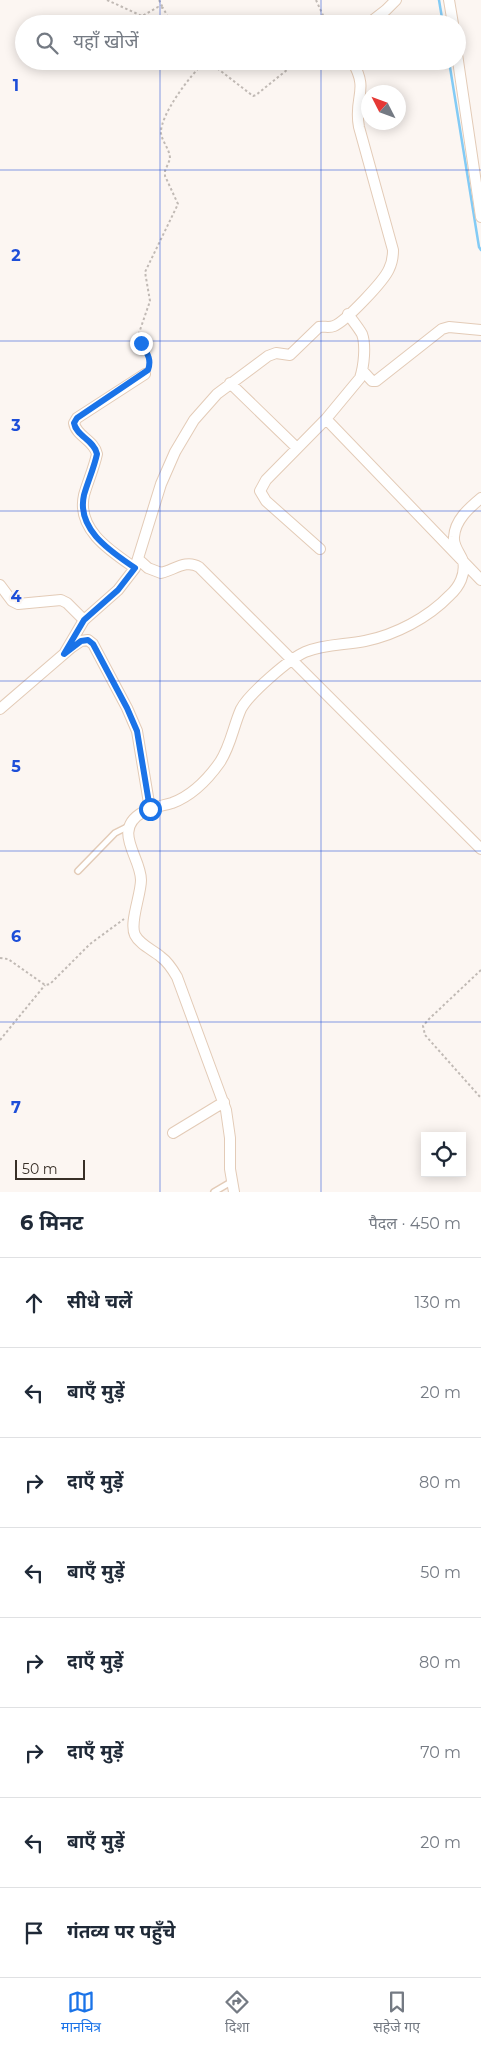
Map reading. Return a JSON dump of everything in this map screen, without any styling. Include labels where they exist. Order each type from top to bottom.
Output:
[{"type":"street","points":[[381,15],[396,0]]},
{"type":"street","points":[[449,0],[452,15]]},
{"type":"street","points":[[64,654],[84,620],[118,590],[137,564],[155,500],[175,452],[194,420],[217,394],[230,383],[272,354],[286,355],[294,353],[319,327],[334,326],[368,295],[388,271],[393,250],[359,127],[357,110],[362,86],[357,70]]},
{"type":"street","points":[[459,70],[481,217]]},
{"type":"street","points":[[320,549],[266,501],[260,491],[266,480],[326,419],[355,384],[362,370],[364,341],[359,329],[348,314]]},
{"type":"street","points":[[362,370],[372,381],[376,381],[442,329],[450,327],[481,330]]},
{"type":"street","points":[[145,374],[77,418],[74,423],[78,431],[96,448],[97,454],[84,498],[84,510],[89,526],[106,547],[137,564],[162,573],[187,563],[193,563],[481,849]]},
{"type":"street","points":[[230,383],[298,448]]},
{"type":"street","points":[[326,419],[481,580]]},
{"type":"street","points":[[233,1187],[229,1123],[224,1102],[177,977],[169,964],[137,940],[134,932],[141,876],[128,836],[130,826],[136,817],[150,809],[184,797],[206,778],[220,762],[229,745],[237,719],[248,699],[292,660],[304,652],[365,641],[381,636],[415,622],[450,596],[460,582],[463,571],[462,561],[453,538],[456,528],[462,516],[481,498]]},
{"type":"street","points":[[0,585],[12,601],[25,604],[61,600],[67,603],[84,620]]},
{"type":"street","points":[[0,710],[64,654],[81,641],[88,640],[93,644],[137,731],[150,809]]},
{"type":"street","points":[[173,1133],[224,1102]]},
{"type":"lane","points":[[78,871],[115,833],[130,826]]},
{"type":"lane","points":[[214,1192],[233,1187]]},
{"type":"path","points":[[107,0],[140,15]]},
{"type":"path","points":[[159,0],[167,15]]},
{"type":"path","points":[[316,0],[322,15]]},
{"type":"path","points":[[144,15],[158,7],[163,8]]},
{"type":"path","points":[[145,374],[151,364],[139,338],[139,333],[150,301],[145,272],[178,204],[165,176],[164,171],[170,159],[170,154],[161,133],[162,125],[168,108],[197,70]]},
{"type":"path","points":[[218,70],[253,96],[287,70]]},
{"type":"path","points":[[0,1040],[45,985],[50,984],[90,944],[136,911]]},
{"type":"path","points":[[0,958],[8,959],[45,985]]},
{"type":"path","points":[[481,970],[423,1026],[425,1035],[481,1098]]},
{"type":"waterway","points":[[439,0],[442,15]]},
{"type":"waterway","points":[[450,70],[481,250]]},
{"type":"route","points":[[141,343],[150,358],[151,364],[145,374],[77,418],[74,423],[74,427],[96,448],[97,454],[84,498],[84,510],[89,526],[97,539],[135,568],[131,576],[118,590],[79,626],[64,654],[81,641],[88,640],[93,644],[137,731],[150,809]]}]
